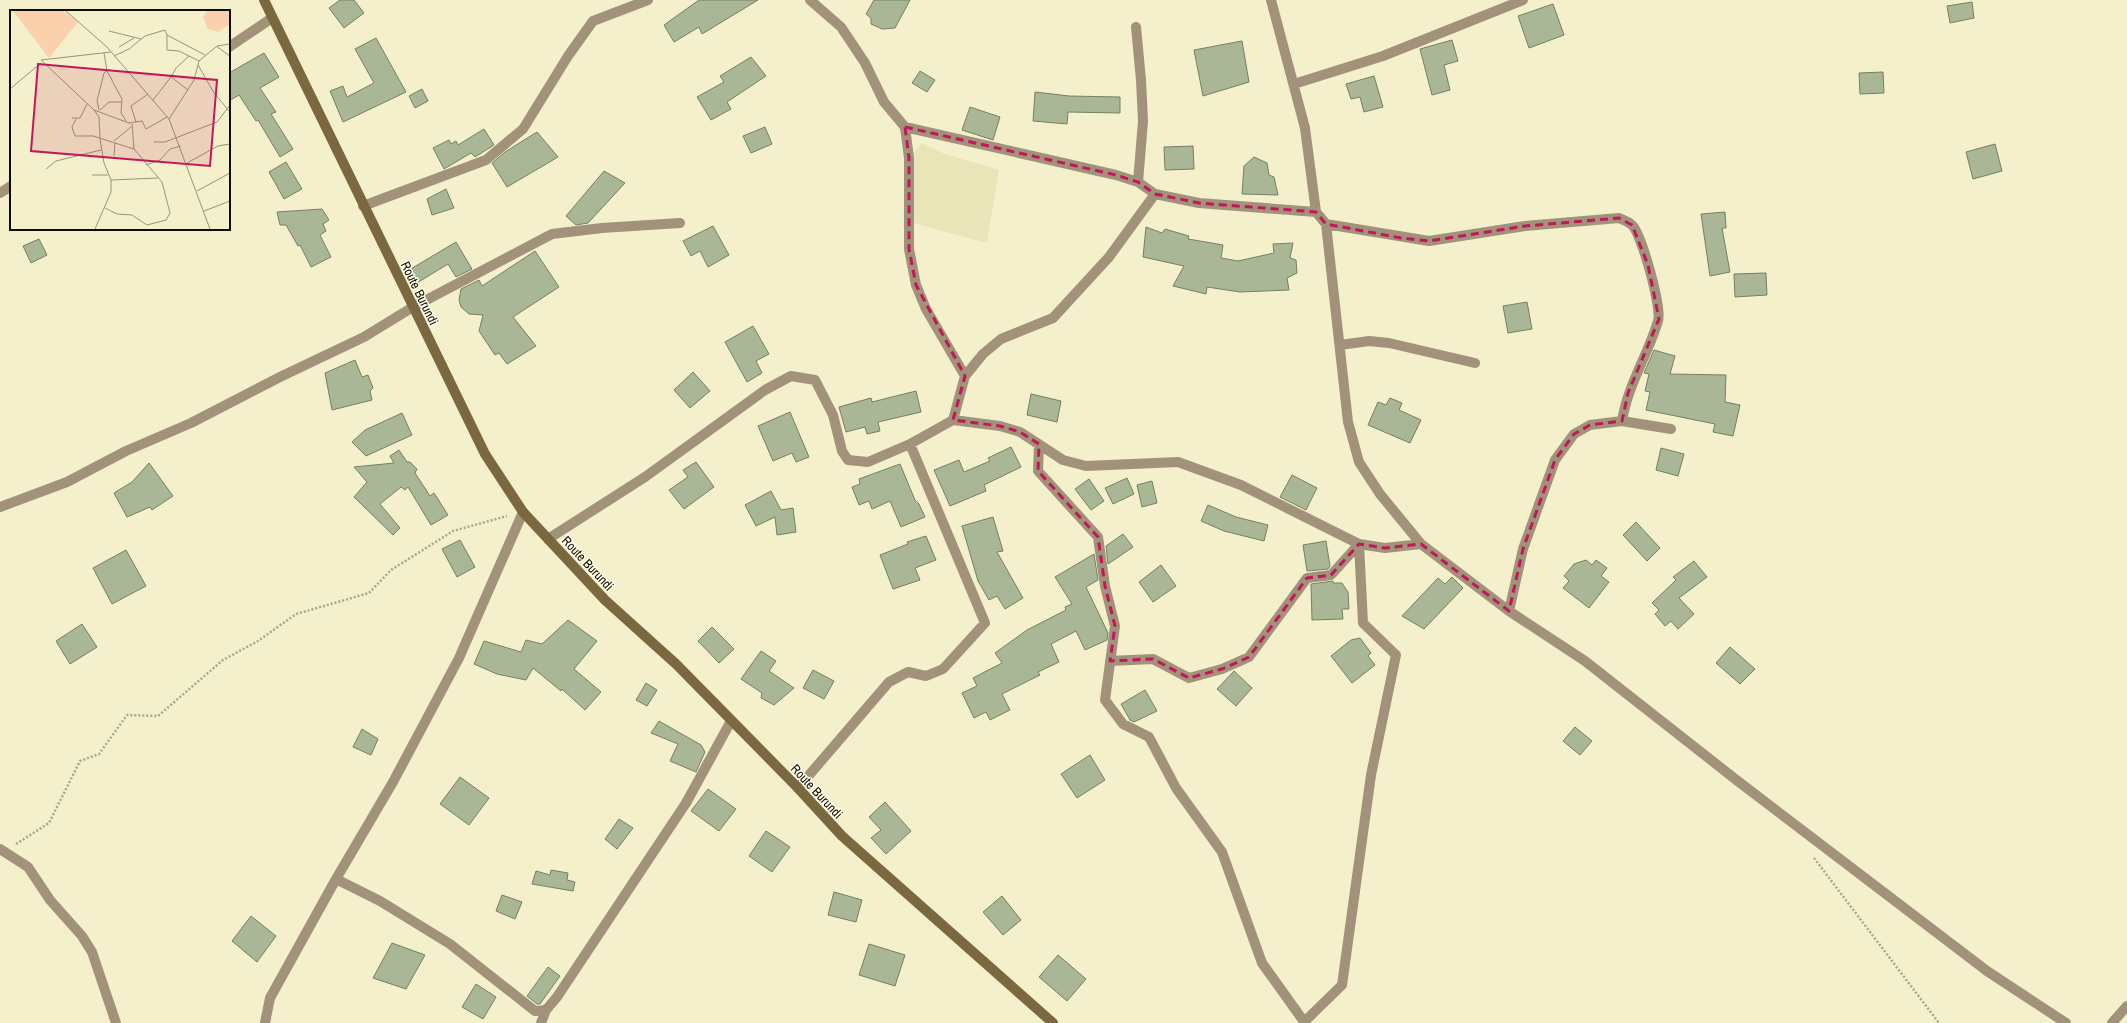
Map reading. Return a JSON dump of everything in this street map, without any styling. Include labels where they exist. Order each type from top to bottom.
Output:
[{"type":"main road","name":"Route Burundi","points":[[264,0],[412,307],[485,454],[523,512],[605,600],[676,664],[798,788],[842,836],[1053,1023]]},
{"type":"street","points":[[363,206],[486,160],[523,129],[568,56],[593,20],[648,0]]},
{"type":"street","points":[[810,0],[840,27],[865,63],[884,102],[905,127],[909,158],[909,249],[916,285],[926,309],[964,376]]},
{"type":"street","points":[[1271,0],[1305,128],[1316,212],[1326,224],[1348,422],[1360,462],[1380,494],[1421,544],[1509,611],[1586,661],[1739,782],[1987,971],[2066,1023]]},
{"type":"street","points":[[1294,84],[1383,56],[1523,0]]},
{"type":"street","points":[[230,45],[272,18]]},
{"type":"street","points":[[1136,27],[1142,80],[1143,121],[1138,182]]},
{"type":"street","points":[[905,127],[1116,175],[1138,182],[1155,194],[1199,203],[1316,212]]},
{"type":"street","points":[[0,193],[10,187]]},
{"type":"street","points":[[953,420],[964,376],[984,354],[1001,339],[1053,318],[1109,257],[1155,194]]},
{"type":"street","points":[[1326,224],[1429,241],[1525,226],[1619,218],[1632,224],[1639,235],[1648,265],[1657,301],[1659,319],[1628,393],[1622,421]]},
{"type":"street","points":[[0,507],[67,482],[126,451],[191,423],[280,377],[364,338],[412,307],[552,234],[602,228],[680,224]]},
{"type":"street","points":[[1340,345],[1369,341],[1389,343],[1475,363]]},
{"type":"street","points":[[548,538],[645,477],[765,390],[791,376],[815,380],[833,415],[842,451],[848,460],[868,462],[910,444],[953,420],[1000,426],[1020,432],[1063,460],[1086,466],[1178,462],[1241,485],[1359,544],[1385,548],[1421,544]]},
{"type":"street","points":[[1509,611],[1523,548],[1555,460],[1574,434],[1590,425],[1622,421],[1671,429]]},
{"type":"street","points":[[798,788],[889,682],[908,672],[926,676],[943,669],[985,623],[910,444]]},
{"type":"street","points":[[1039,444],[1038,471],[1098,538],[1105,586],[1115,626],[1105,700],[1123,724],[1149,737],[1176,788],[1222,852],[1262,963],[1305,1022],[1342,985],[1371,775],[1396,655],[1363,623],[1359,544]]},
{"type":"street","points":[[265,1023],[270,998],[336,879],[393,782],[459,658],[523,512]]},
{"type":"street","points":[[1110,661],[1153,659],[1188,678],[1222,669],[1249,657],[1307,578],[1331,575],[1359,544]]},
{"type":"street","points":[[541,1023],[546,1010],[557,997],[686,804],[731,721]]},
{"type":"street","points":[[2,851],[28,867],[50,900],[82,936],[92,952],[116,1023]]},
{"type":"street","points":[[336,879],[380,901],[450,944],[535,1011],[546,1010]]},
{"type":"street","points":[[2112,1023],[2127,1006]]},
{"type":"path","points":[[2,851],[49,822],[80,761],[99,754],[127,715],[158,716],[223,660],[258,641],[296,614],[369,593],[391,570],[453,531],[523,512]]},
{"type":"path","points":[[1810,853],[1939,1023]]},
{"type":"highlighted area","points":[[905,127],[1116,175],[1138,182],[1155,194],[1199,203],[1316,212],[1326,224],[1401,238],[1429,241],[1525,226],[1619,218],[1632,225],[1648,265],[1659,319],[1628,393],[1622,421],[1590,425],[1574,434],[1555,460],[1523,549],[1509,611],[1421,544],[1385,548],[1359,544],[1331,575],[1307,578],[1249,657],[1222,669],[1189,678],[1153,659],[1110,661],[1115,626],[1105,586],[1098,537],[1038,471],[1039,444],[1020,432],[1000,426],[953,420],[965,376],[916,285],[909,249],[909,158]]},
{"type":"shaded area","points":[[922,143],[942,153],[999,170],[987,243],[909,222],[909,158]]},
{"type":"building","points":[[340,0],[354,0],[364,13],[344,28],[329,8]]},
{"type":"building","points":[[699,0],[758,0],[702,34],[699,27],[674,42],[664,25]]},
{"type":"building","points":[[874,0],[910,0],[895,28],[882,29],[871,24],[871,18],[866,14]]},
{"type":"building","points":[[1972,2],[1974,18],[1950,23],[1947,6]]},
{"type":"building","points":[[1553,4],[1564,35],[1529,48],[1518,16]]},
{"type":"building","points":[[376,38],[406,92],[343,122],[330,91],[343,86],[347,97],[374,83],[355,49]]},
{"type":"building","points":[[1452,40],[1458,61],[1444,65],[1450,90],[1432,95],[1420,49]]},
{"type":"building","points":[[1242,41],[1249,82],[1203,96],[1194,50]]},
{"type":"building","points":[[264,53],[279,77],[260,88],[276,112],[271,114],[293,149],[280,157],[258,120],[256,121],[239,95],[230,100],[230,72]]},
{"type":"building","points":[[751,57],[766,76],[727,102],[731,109],[711,120],[697,97],[724,82],[720,76]]},
{"type":"building","points":[[920,71],[935,80],[927,92],[912,83]]},
{"type":"building","points":[[1883,72],[1884,93],[1860,94],[1859,73]]},
{"type":"building","points":[[1374,76],[1383,107],[1364,112],[1360,97],[1351,99],[1346,84]]},
{"type":"building","points":[[422,89],[428,101],[415,108],[409,96]]},
{"type":"building","points":[[1035,92],[1069,96],[1120,97],[1120,113],[1068,112],[1067,124],[1033,121]]},
{"type":"building","points":[[970,107],[1000,117],[993,140],[962,130]]},
{"type":"building","points":[[765,127],[772,144],[751,153],[743,136]]},
{"type":"building","points":[[484,129],[494,145],[475,157],[471,153],[444,169],[433,148],[449,140],[451,144],[456,141],[458,145]]},
{"type":"building","points":[[537,132],[558,157],[507,187],[492,163],[505,152]]},
{"type":"building","points":[[1995,144],[2002,171],[1973,179],[1966,152]]},
{"type":"building","points":[[1193,146],[1194,169],[1165,170],[1164,147]]},
{"type":"building","points":[[1254,157],[1267,163],[1269,175],[1274,177],[1278,195],[1242,194],[1244,166]]},
{"type":"building","points":[[286,162],[302,189],[284,199],[269,172]]},
{"type":"building","points":[[604,171],[625,183],[588,223],[576,225],[566,216]]},
{"type":"building","points":[[446,189],[454,208],[432,215],[427,199]]},
{"type":"building","points":[[322,209],[329,220],[323,224],[326,231],[320,235],[331,257],[311,267],[300,245],[298,246],[286,225],[280,225],[277,212]]},
{"type":"building","points":[[1725,212],[1726,228],[1722,228],[1730,272],[1710,276],[1701,214]]},
{"type":"building","points":[[713,226],[729,255],[708,267],[700,251],[691,256],[683,241]]},
{"type":"building","points":[[1146,227],[1162,233],[1165,229],[1189,236],[1188,239],[1223,245],[1221,258],[1238,261],[1274,253],[1273,244],[1293,243],[1290,258],[1296,260],[1297,273],[1287,278],[1289,290],[1240,292],[1207,287],[1206,294],[1173,286],[1184,266],[1143,257]]},
{"type":"building","points":[[39,239],[47,255],[31,263],[23,246]]},
{"type":"building","points":[[456,242],[472,269],[456,277],[448,264],[412,286],[404,273]]},
{"type":"building","points":[[535,251],[559,287],[513,317],[536,346],[507,364],[499,353],[495,355],[479,331],[483,315],[469,314],[461,307],[459,300],[461,289],[479,280],[482,286]]},
{"type":"building","points":[[1766,273],[1767,295],[1735,297],[1734,274]]},
{"type":"building","points":[[1527,302],[1532,329],[1508,333],[1503,306]]},
{"type":"building","points":[[753,326],[769,354],[756,361],[762,373],[747,382],[725,342]]},
{"type":"building","points":[[1654,350],[1675,356],[1670,374],[1726,375],[1725,402],[1740,405],[1733,436],[1713,432],[1715,424],[1646,410],[1650,392],[1645,391],[1649,374],[1644,373]]},
{"type":"building","points":[[355,360],[362,377],[368,375],[373,388],[370,391],[372,400],[332,410],[325,373]]},
{"type":"building","points":[[693,372],[710,391],[690,408],[674,390]]},
{"type":"building","points":[[916,391],[921,412],[878,422],[880,431],[867,434],[865,427],[846,432],[839,407],[871,398],[872,402]]},
{"type":"building","points":[[1031,394],[1061,401],[1057,422],[1027,415]]},
{"type":"building","points":[[1390,398],[1402,403],[1399,410],[1421,420],[1410,443],[1368,425],[1378,402],[1386,405]]},
{"type":"building","points":[[790,412],[809,457],[796,462],[792,453],[773,461],[758,426]]},
{"type":"building","points":[[402,413],[412,435],[366,456],[352,442],[365,430]]},
{"type":"building","points":[[1011,447],[1021,467],[984,485],[986,491],[950,506],[934,470],[959,460],[964,472],[990,461],[988,458]]},
{"type":"building","points":[[1661,448],[1684,454],[1678,476],[1656,470]]},
{"type":"building","points":[[399,450],[407,462],[410,462],[417,469],[415,473],[430,496],[434,493],[448,515],[431,525],[408,487],[405,490],[401,487],[380,504],[400,528],[393,535],[354,497],[367,482],[354,467],[394,463],[390,456]]},
{"type":"building","points":[[696,462],[714,487],[684,509],[669,490],[688,477],[683,470]]},
{"type":"building","points":[[149,463],[173,496],[152,510],[150,507],[127,517],[114,493],[132,482]]},
{"type":"building","points":[[900,464],[915,500],[919,504],[925,517],[901,527],[890,501],[872,509],[869,501],[859,505],[852,487],[860,484],[859,479]]},
{"type":"building","points":[[1292,475],[1317,488],[1306,510],[1280,497]]},
{"type":"building","points":[[1127,478],[1134,494],[1113,504],[1105,488]]},
{"type":"building","points":[[1089,479],[1104,501],[1091,510],[1075,489]]},
{"type":"building","points":[[1152,481],[1157,503],[1142,507],[1137,485]]},
{"type":"building","points":[[771,491],[781,510],[793,508],[796,532],[777,535],[775,517],[756,526],[745,505]]},
{"type":"building","points":[[1208,505],[1236,517],[1268,525],[1264,541],[1224,531],[1201,521]]},
{"type":"building","points":[[993,517],[1003,551],[997,552],[1023,598],[1005,609],[997,596],[989,600],[978,581],[962,526]]},
{"type":"building","points":[[1636,522],[1660,548],[1647,561],[1623,535]]},
{"type":"building","points":[[1123,534],[1133,547],[1108,564],[1106,546]]},
{"type":"building","points":[[926,536],[936,560],[915,568],[920,580],[893,589],[880,555],[908,544],[907,542]]},
{"type":"building","points":[[460,540],[475,567],[457,577],[442,549]]},
{"type":"building","points":[[1326,541],[1330,566],[1328,569],[1307,571],[1303,545]]},
{"type":"building","points":[[126,550],[146,586],[112,604],[93,568]]},
{"type":"building","points":[[1094,554],[1098,580],[1086,587],[1108,633],[1107,640],[1085,650],[1076,631],[1051,644],[1059,662],[1038,672],[1040,675],[1002,694],[1010,710],[990,720],[986,712],[974,718],[962,693],[977,686],[973,678],[1002,663],[995,653],[1027,630],[1066,610],[1065,607],[1072,604],[1055,577]]},
{"type":"building","points":[[1586,560],[1592,565],[1596,560],[1607,568],[1601,576],[1609,582],[1589,608],[1563,588],[1569,581],[1564,576],[1574,564]]},
{"type":"building","points":[[1694,561],[1707,577],[1679,598],[1694,614],[1678,629],[1671,621],[1665,626],[1655,614],[1659,610],[1652,603],[1676,580],[1673,577]]},
{"type":"building","points":[[1161,565],[1176,586],[1153,602],[1139,582]]},
{"type":"building","points":[[1452,577],[1463,588],[1424,629],[1402,616],[1438,578],[1445,584]]},
{"type":"building","points":[[1333,581],[1333,583],[1342,583],[1348,592],[1349,609],[1342,609],[1343,619],[1312,620],[1311,584]]},
{"type":"building","points":[[568,620],[597,641],[574,669],[601,692],[585,710],[562,689],[561,691],[533,668],[526,680],[497,674],[474,664],[484,641],[521,652],[526,640],[542,644]]},
{"type":"building","points":[[82,624],[97,647],[70,664],[56,641]]},
{"type":"building","points":[[712,627],[734,649],[719,663],[698,641]]},
{"type":"building","points":[[1360,638],[1371,653],[1368,656],[1375,665],[1352,683],[1331,656],[1351,640]]},
{"type":"building","points":[[1730,647],[1755,669],[1740,684],[1716,663]]},
{"type":"building","points":[[761,651],[776,661],[769,671],[794,688],[774,705],[761,698],[762,693],[741,679]]},
{"type":"building","points":[[813,670],[834,681],[824,699],[803,688]]},
{"type":"building","points":[[1234,671],[1252,688],[1236,706],[1217,689]]},
{"type":"building","points":[[646,683],[657,690],[647,706],[636,700]]},
{"type":"building","points":[[1145,690],[1157,711],[1134,722],[1130,720],[1121,704]]},
{"type":"building","points":[[659,721],[701,745],[705,752],[696,772],[670,761],[678,744],[651,733]]},
{"type":"building","points":[[1575,727],[1592,741],[1580,755],[1563,741]]},
{"type":"building","points":[[362,729],[378,739],[371,755],[353,747]]},
{"type":"building","points":[[1090,755],[1105,780],[1077,798],[1061,774]]},
{"type":"building","points":[[460,777],[489,798],[469,825],[440,804]]},
{"type":"building","points":[[708,789],[736,809],[719,831],[691,811]]},
{"type":"building","points":[[885,802],[911,831],[886,854],[871,838],[881,830],[869,817]]},
{"type":"building","points":[[619,819],[633,828],[617,849],[605,839]]},
{"type":"building","points":[[766,831],[790,847],[772,872],[749,856]]},
{"type":"building","points":[[551,870],[568,873],[567,880],[575,882],[573,891],[532,884],[536,871],[550,875]]},
{"type":"building","points":[[834,892],[862,900],[856,922],[828,915]]},
{"type":"building","points":[[502,895],[522,902],[515,919],[496,911]]},
{"type":"building","points":[[1002,896],[1021,920],[1003,935],[983,912]]},
{"type":"building","points":[[251,916],[276,936],[257,962],[232,941]]},
{"type":"building","points":[[392,943],[425,955],[406,989],[373,978]]},
{"type":"building","points":[[869,944],[905,955],[895,986],[859,975]]},
{"type":"building","points":[[1058,955],[1086,979],[1067,1001],[1039,977]]},
{"type":"building","points":[[548,967],[560,976],[540,1004],[537,1004],[527,996]]},
{"type":"building","points":[[476,984],[496,997],[483,1019],[462,1007]]}]
